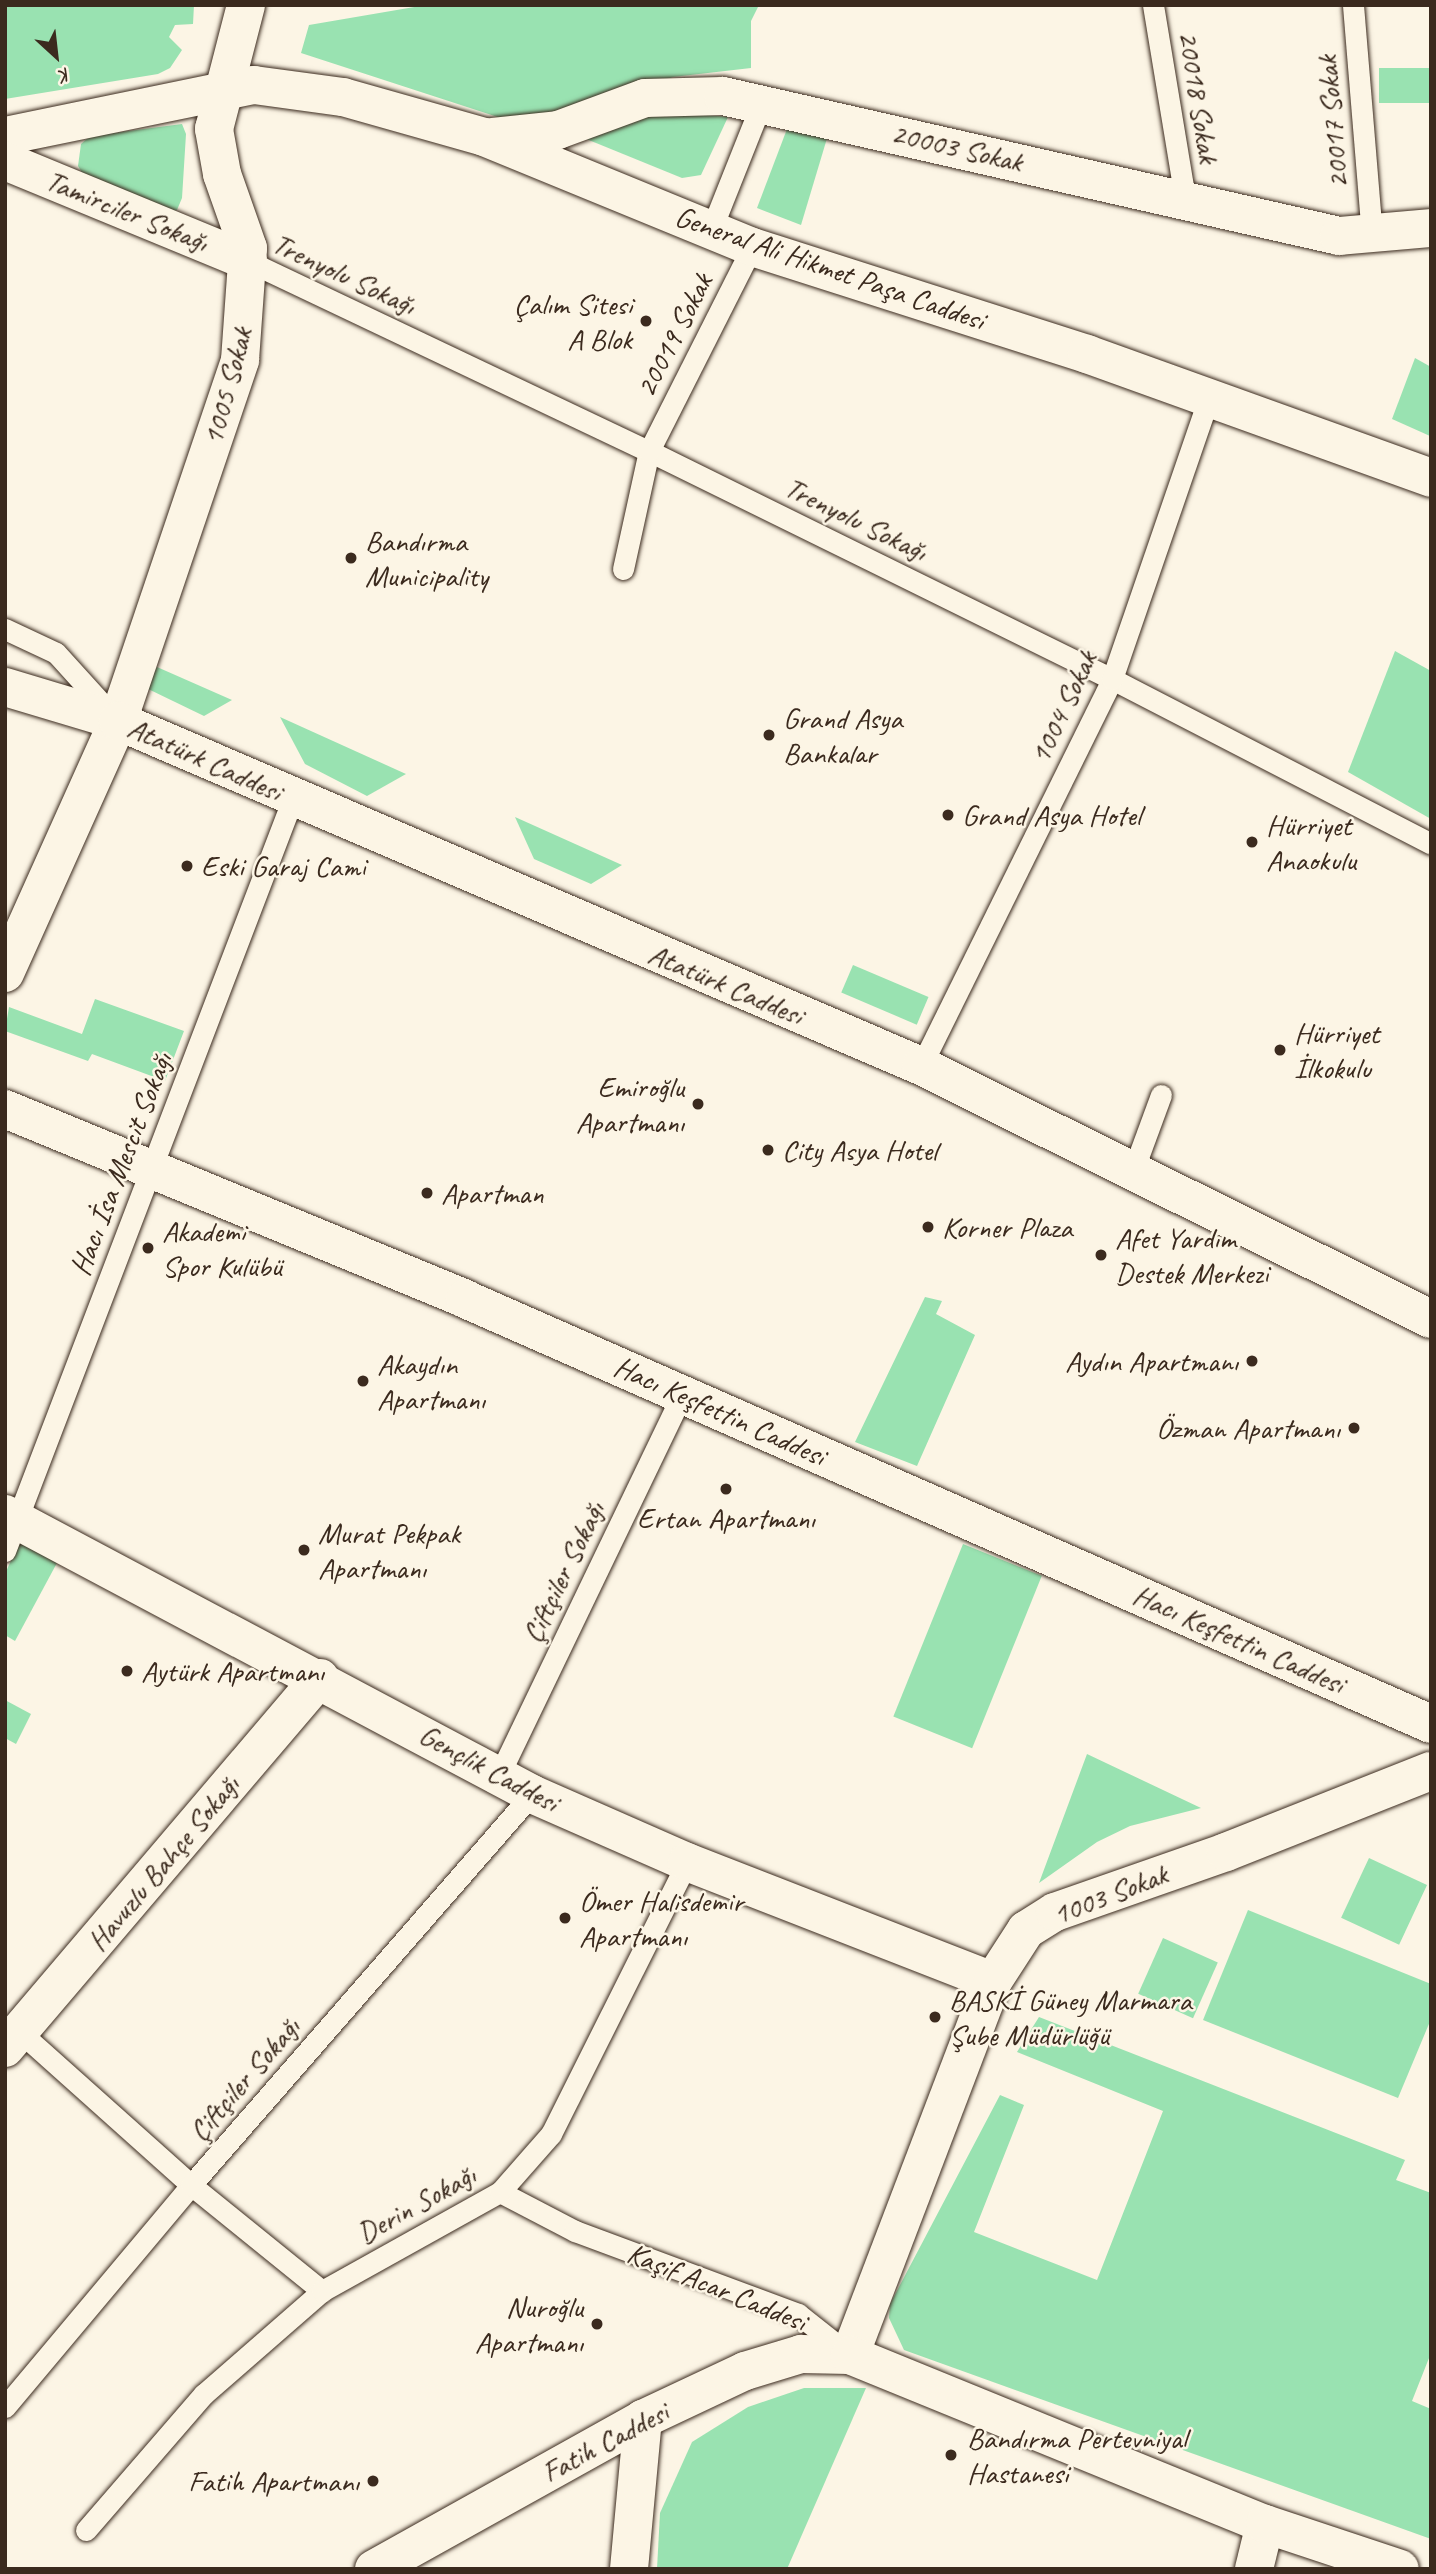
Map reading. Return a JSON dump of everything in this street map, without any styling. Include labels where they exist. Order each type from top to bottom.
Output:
[{"type":"street","name":"1005 Sokak","points":[[5,973],[118,721],[240,360],[248,261],[246,235],[214,144],[215,115],[253,11]]},
{"type":"street","name":"General Ali Hikmet Paşa Caddesi","points":[[224,89],[264,86],[343,97],[484,137],[752,247],[1209,398],[1431,478]]},
{"type":"street","name":"Tamirciler Sokağı","points":[[5,136],[224,89]]},
{"type":"street","name":"20003 Sokak","points":[[484,137],[558,130],[645,98],[671,94],[761,102],[1185,198],[1339,236],[1431,228]]},
{"type":"street","name":"Tamirciler Sokağı","points":[[5,161],[248,261]]},
{"type":"street","name":"Atatürk Caddesi","points":[[5,687],[118,721],[921,1066],[1431,1319]]},
{"type":"street","name":"Hacı Keşfettin Caddesi","points":[[5,1109],[465,1299],[1431,1724]]},
{"type":"street","name":"Gençlik Caddesi","points":[[10,1529],[320,1678],[531,1794],[687,1862],[993,1980]]},
{"type":"street","name":"Havuzlu Bahçe Sokağı","points":[[13,2040],[320,1678]]},
{"type":"street","name":"1003 Sokak","points":[[850,2355],[993,1980],[1026,1930],[1055,1912],[1226,1852],[1431,1771]]},
{"type":"street","name":"Fatih Caddesi","points":[[374,2569],[643,2419],[745,2371],[801,2354],[850,2355]]},
{"type":"street","name":"Kaşif Acar Caddesi","points":[[850,2355],[1265,2524],[1400,2569]]},
{"type":"street","points":[[629,2569],[643,2419]]},
{"type":"street","points":[[1254,2569],[1265,2524]]},
{"type":"lane","name":"20018 Sokak","points":[[1153,5],[1185,198]]},
{"type":"lane","name":"20017 Sokak","points":[[1353,5],[1372,234]]},
{"type":"lane","name":"20019 Sokak","points":[[711,230],[761,102]]},
{"type":"lane","name":"20019 Sokak","points":[[623,569],[649,451],[752,247]]},
{"type":"lane","name":"Trenyolu Sokağı","points":[[248,261],[649,451],[1112,679],[1431,844]]},
{"type":"lane","name":"1004 Sokak","points":[[921,1066],[1112,679],[1209,398]]},
{"type":"lane","points":[[5,629],[56,653],[118,721]]},
{"type":"lane","name":"Hacı İsa Mescit Sokağı","points":[[10,1529],[293,798]]},
{"type":"lane","points":[[1133,1171],[1161,1095]]},
{"type":"lane","name":"Çiftçiler Sokağı","points":[[499,1775],[682,1394]]},
{"type":"lane","name":"Çiftçiler Sokağı","points":[[5,2407],[191,2185],[531,1794]]},
{"type":"lane","name":"Derin Sokağı","points":[[86,2530],[204,2394],[322,2291],[500,2192],[551,2134],[687,1862]]},
{"type":"lane","points":[[13,2040],[322,2291]]},
{"type":"lane","name":"Kaşif Acar Caddesi","points":[[500,2192],[575,2231],[798,2314],[850,2355]]},
{"type":"green space","points":[[5,5],[194,5],[193,24],[175,25],[169,37],[182,50],[170,68],[158,74],[5,99]]},
{"type":"green space","points":[[426,5],[759,5],[751,21],[751,68],[673,77],[588,108],[513,122],[301,53],[309,25]]},
{"type":"green space","points":[[1379,68],[1431,68],[1431,103],[1379,103]]},
{"type":"green space","points":[[649,109],[728,117],[701,175],[682,178],[574,134]]},
{"type":"green space","points":[[182,124],[186,134],[182,198],[177,210],[170,212],[84,176],[78,166],[81,144],[90,136]]},
{"type":"green space","points":[[787,129],[828,135],[801,225],[757,208]]},
{"type":"green space","points":[[1415,358],[1431,367],[1430,436],[1392,419]]},
{"type":"green space","points":[[1395,651],[1431,671],[1431,819],[1348,772]]},
{"type":"green space","points":[[157,667],[232,700],[204,716],[144,687]]},
{"type":"green space","points":[[280,717],[406,774],[367,796],[305,764]]},
{"type":"green space","points":[[515,817],[622,865],[591,884],[534,859]]},
{"type":"green space","points":[[853,965],[928,997],[917,1025],[841,993]]},
{"type":"green space","points":[[95,999],[184,1031],[165,1081],[92,1054],[88,1061],[5,1031],[9,1007],[82,1034]]},
{"type":"green space","points":[[925,1297],[942,1301],[936,1314],[975,1335],[917,1466],[855,1442]]},
{"type":"green space","points":[[20,1540],[58,1561],[15,1641],[5,1635],[5,1574]]},
{"type":"green space","points":[[963,1544],[1042,1576],[972,1748],[893,1716]]},
{"type":"green space","points":[[5,1700],[31,1714],[16,1744],[5,1738]]},
{"type":"green space","points":[[1087,1754],[1201,1808],[1130,1826],[1097,1842],[1039,1883]]},
{"type":"green space","points":[[1369,1858],[1427,1885],[1399,1945],[1341,1918]]},
{"type":"green space","points":[[1248,1910],[1431,1984],[1431,2019],[1398,2098],[1203,2020]]},
{"type":"green space","points":[[1163,1938],[1218,1962],[1193,2018],[1138,1994]]},
{"type":"green space","points":[[1039,2017],[1405,2160],[1396,2180],[1431,2193],[1431,2353],[1412,2401],[1431,2409],[1431,2539],[904,2350],[889,2318],[890,2304],[1000,2095],[1024,2105],[974,2232],[1097,2280],[1163,2111],[1017,2052]]},
{"type":"green space","points":[[804,2388],[866,2388],[787,2569],[657,2569],[660,2513],[692,2442],[748,2407]]},
{"type":"place","name":"Çalım Sitesi A Blok","points":[[646,321]]},
{"type":"place","name":"Bandırma Municipality","points":[[351,558]]},
{"type":"place","name":"Grand Asya Bankalar","points":[[769,735]]},
{"type":"place","name":"Grand Asya Hotel","points":[[948,815]]},
{"type":"place","name":"Hürriyet Anaokulu","points":[[1252,842]]},
{"type":"place","name":"Eski Garaj Cami","points":[[187,866]]},
{"type":"place","name":"Hürriyet İlkokulu","points":[[1280,1050]]},
{"type":"place","name":"Emiroğlu Apartmanı","points":[[698,1104]]},
{"type":"place","name":"City Asya Hotel","points":[[768,1150]]},
{"type":"place","name":"Apartman","points":[[427,1193]]},
{"type":"place","name":"Korner Plaza","points":[[928,1227]]},
{"type":"place","name":"Akademi Spor Kulübü","points":[[148,1248]]},
{"type":"place","name":"Afet Yardım Destek Merkezi","points":[[1101,1255]]},
{"type":"place","name":"Aydın Apartmanı","points":[[1252,1361]]},
{"type":"place","name":"Akaydın Apartmanı","points":[[363,1381]]},
{"type":"place","name":"Özman Apartmanı","points":[[1354,1428]]},
{"type":"place","name":"Ertan Apartmanı","points":[[726,1489]]},
{"type":"place","name":"Murat Pekpak Apartmanı","points":[[304,1550]]},
{"type":"place","name":"Aytürk Apartmanı","points":[[127,1671]]},
{"type":"place","name":"Ömer Halisdemir Apartmanı","points":[[565,1918]]},
{"type":"place","name":"BASKİ Güney Marmara Şube Müdürlüğü","points":[[935,2017]]},
{"type":"place","name":"Nuroğlu Apartmanı","points":[[597,2324]]},
{"type":"place","name":"Bandırma Pertevniyal Hastanesi","points":[[951,2455]]},
{"type":"place","name":"Fatih Apartmanı","points":[[373,2481]]}]
